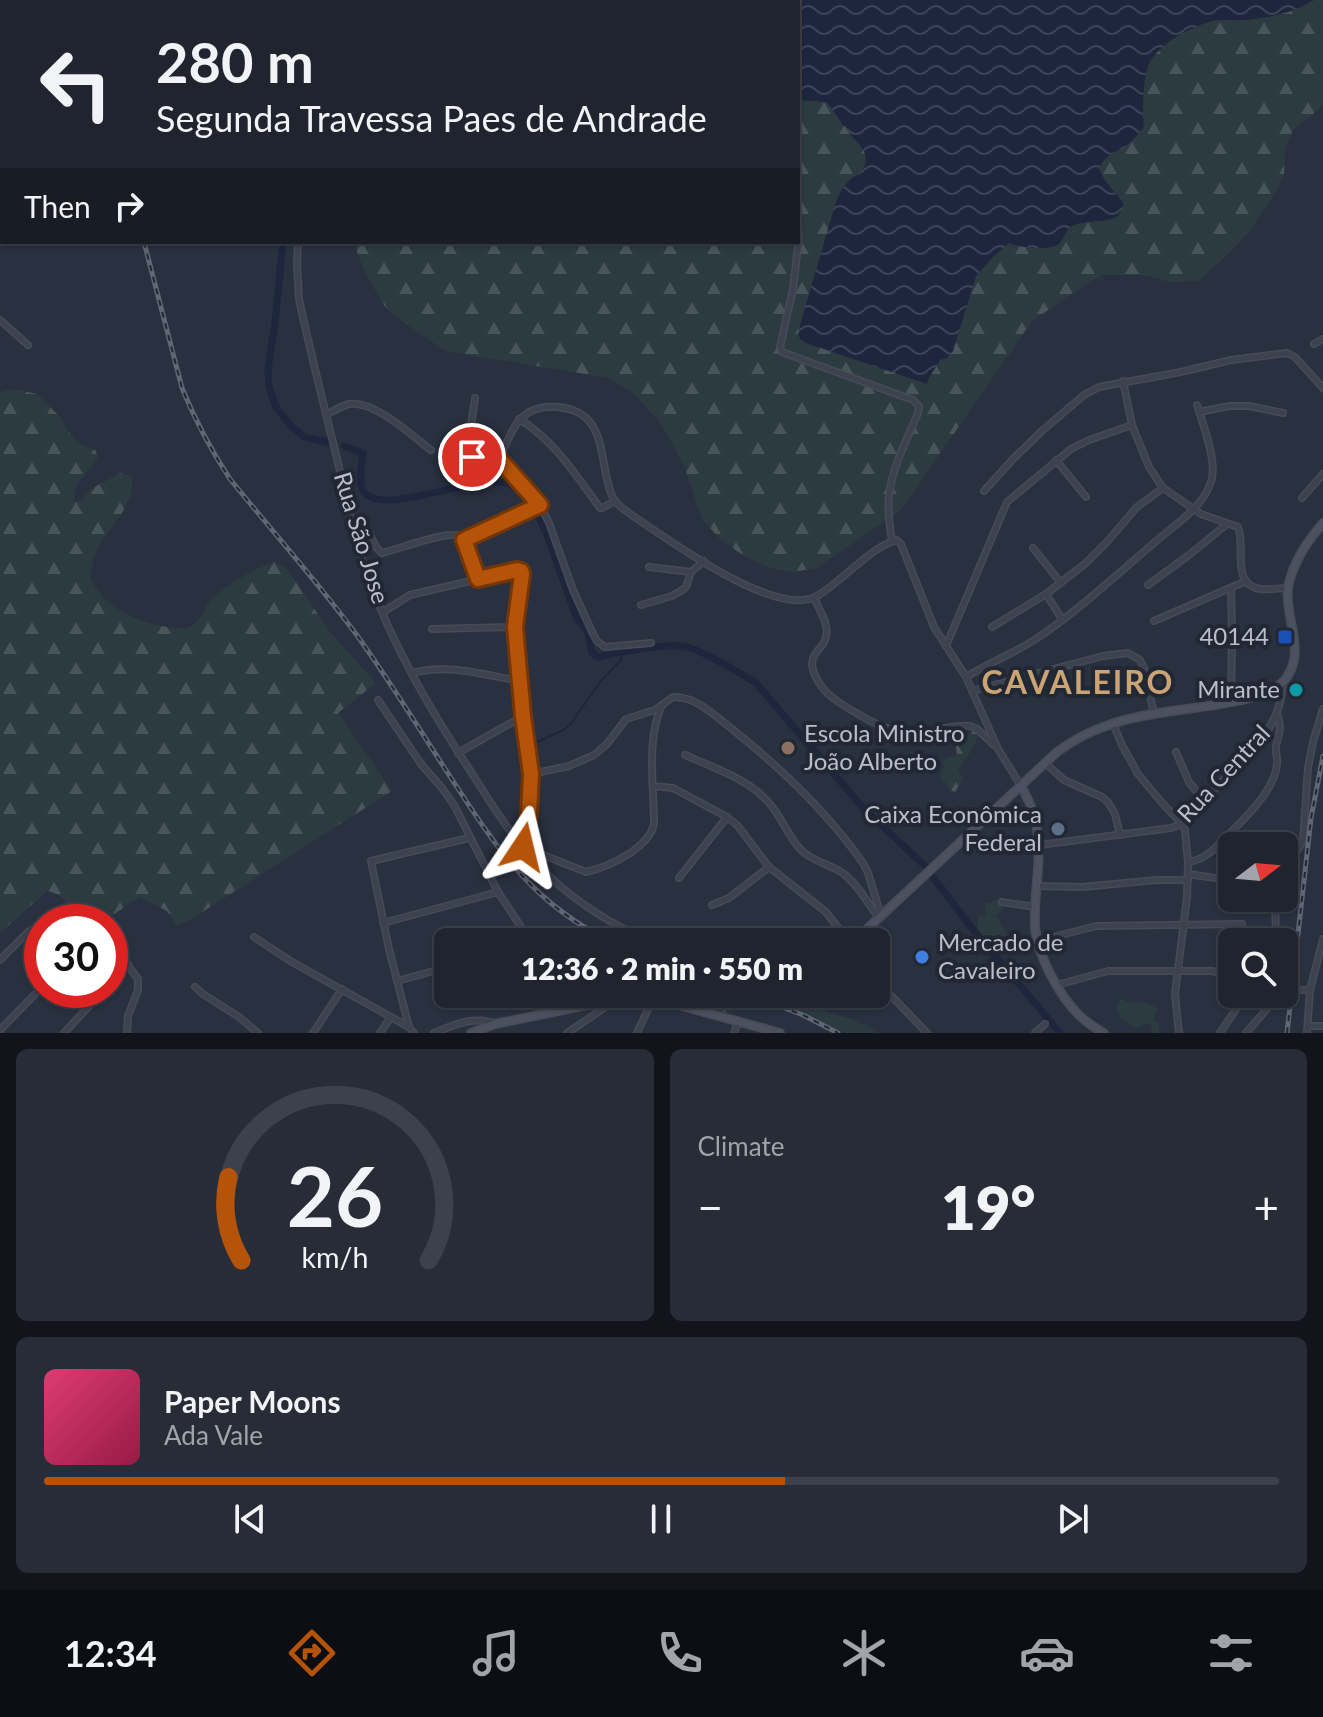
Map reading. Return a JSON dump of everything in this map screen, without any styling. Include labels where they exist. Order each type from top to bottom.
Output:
[{"type":"main road","points":[[866,928],[1068,743],[1113,724],[1265,694],[1283,682],[1294,655],[1288,588],[1299,555],[1323,523]]},
{"type":"main road","points":[[1021,786],[1034,814],[1039,845],[1037,942],[1066,1000],[1080,1016],[1104,1033]]},
{"type":"main road","points":[[471,1033],[495,1024],[575,1008]]},
{"type":"main road","points":[[687,1008],[780,1033]]},
{"type":"street","name":"Rua São Jose","points":[[298,244],[299,299],[364,567],[383,612],[437,720],[523,848],[581,903],[621,928]]},
{"type":"street","points":[[798,244],[793,289],[781,341],[782,352],[913,400],[919,406],[891,484],[888,515],[894,540],[901,544],[929,617],[966,677],[998,749],[1021,786]]},
{"type":"street","points":[[0,320],[28,345]]},
{"type":"street","points":[[1314,344],[1323,339]]},
{"type":"street","points":[[984,491],[1014,458],[1084,395],[1099,387],[1231,360],[1287,353],[1295,357],[1323,388]]},
{"type":"street","points":[[1123,381],[1132,425],[1149,467],[1163,488],[1209,518],[1238,527],[1241,534],[1240,567],[1251,586],[1260,589],[1288,588]]},
{"type":"street","points":[[475,398],[464,455],[499,459],[540,505],[573,590],[597,641],[605,647],[651,643]]},
{"type":"street","points":[[326,415],[350,404],[369,407],[431,450]]},
{"type":"street","points":[[966,677],[1033,641],[1083,605],[1194,510],[1208,489],[1213,471],[1198,408],[1249,406],[1283,413]]},
{"type":"street","points":[[499,459],[519,419],[531,410],[561,407],[580,414],[591,423],[599,436],[615,501],[636,518],[738,582],[784,599],[814,598],[894,540]]},
{"type":"street","points":[[519,419],[556,450],[600,508],[615,501]]},
{"type":"street","points":[[946,646],[1003,507],[1012,496],[1056,460],[1089,440],[1132,425]]},
{"type":"street","points":[[1056,460],[1086,497]]},
{"type":"street","points":[[1302,498],[1323,474]]},
{"type":"street","points":[[992,627],[1061,583],[1096,554],[1137,507],[1163,488]]},
{"type":"street","points":[[464,540],[540,505]]},
{"type":"street","points":[[352,522],[366,527],[377,550],[382,553],[457,534],[464,540],[478,579]]},
{"type":"street","points":[[1148,585],[1227,524]]},
{"type":"street","points":[[1033,548],[1061,583]]},
{"type":"street","points":[[641,605],[682,590],[691,572],[704,561]]},
{"type":"street","points":[[649,567],[691,572]]},
{"type":"street","points":[[383,612],[410,595],[521,571],[515,627],[531,774],[523,848],[586,872],[618,860],[651,833],[654,824],[655,731],[664,703]]},
{"type":"street","points":[[1154,621],[1246,581]]},
{"type":"street","points":[[1231,589],[1231,702]]},
{"type":"street","points":[[1046,594],[1062,619]]},
{"type":"street","points":[[814,598],[824,618],[827,635],[812,665],[815,676],[827,693],[859,714],[891,729],[914,732],[970,726],[998,749]]},
{"type":"street","points":[[432,629],[515,627]]},
{"type":"street","points":[[972,691],[1103,656],[1128,653],[1140,660],[1144,668],[1154,714]]},
{"type":"street","points":[[412,673],[448,669],[520,681]]},
{"type":"street","name":"Rua Central","points":[[1039,845],[1183,825],[1252,752],[1277,715],[1283,682]]},
{"type":"street","points":[[531,774],[561,768],[594,755],[607,744],[626,719],[648,713],[678,696],[687,698],[702,706],[793,782],[863,863],[879,916]]},
{"type":"street","points":[[378,700],[421,764],[448,795],[498,892],[522,928]]},
{"type":"street","points":[[1298,849],[1303,841],[1308,768],[1323,709]]},
{"type":"street","points":[[1231,832],[1253,811],[1277,768],[1275,749],[1280,725],[1277,715]]},
{"type":"street","points":[[458,753],[523,716]]},
{"type":"street","points":[[1113,724],[1138,774],[1183,825],[1187,840],[1188,877],[1175,1009],[1179,1033]]},
{"type":"street","points":[[1176,752],[1189,782],[1204,800]]},
{"type":"street","points":[[685,755],[739,780],[759,793],[777,813],[800,849],[846,875],[879,916]]},
{"type":"street","points":[[1045,763],[1064,780],[1108,802],[1115,814],[1120,835]]},
{"type":"street","points":[[653,786],[673,788],[727,817],[737,825],[769,867],[826,912],[839,928]]},
{"type":"street","points":[[679,878],[727,817]]},
{"type":"street","points":[[409,1027],[371,861],[469,838]]},
{"type":"street","points":[[1188,862],[1206,857],[1218,845]]},
{"type":"street","points":[[712,905],[729,898],[769,867]]},
{"type":"street","points":[[1038,886],[1082,887],[1188,877],[1218,879]]},
{"type":"street","points":[[383,923],[498,892]]},
{"type":"street","points":[[1002,902],[1036,908]]},
{"type":"street","points":[[1037,942],[1096,926],[1242,924]]},
{"type":"street","points":[[0,960],[24,936]]},
{"type":"street","points":[[254,937],[292,962],[409,1027],[414,1033]]},
{"type":"street","points":[[1323,939],[1310,990],[1308,1030],[1323,1026]]},
{"type":"street","points":[[127,1033],[128,1016],[139,986],[128,964]]},
{"type":"street","points":[[397,981],[434,971]]},
{"type":"street","points":[[1057,985],[1108,971],[1218,972]]},
{"type":"street","points":[[195,987],[258,1033]]},
{"type":"street","points":[[313,1033],[342,989]]},
{"type":"street","points":[[1298,991],[1310,990]]},
{"type":"street","points":[[890,995],[927,1033]]},
{"type":"street","points":[[0,1030],[24,1005]]},
{"type":"street","points":[[64,1033],[87,1008]]},
{"type":"street","points":[[567,1033],[604,1008]]},
{"type":"street","points":[[637,1033],[649,1008]]},
{"type":"street","points":[[1220,1033],[1237,1008]]},
{"type":"street","points":[[1246,1033],[1268,1008]]},
{"type":"street","points":[[380,1033],[391,1017]]},
{"type":"street","points":[[434,1033],[471,1020],[495,1024]]},
{"type":"street","points":[[734,1033],[738,1021]]},
{"type":"street","points":[[1035,1033],[1045,1024]]},
{"type":"green space","points":[[800,0],[1323,0],[1323,106],[1293,130],[1285,149],[1284,175],[1248,233],[1198,281],[1170,282],[1142,275],[1104,275],[1032,321],[901,510],[817,568],[792,572],[771,568],[744,556],[720,539],[702,519],[685,468],[671,441],[658,420],[634,394],[609,378],[445,351],[383,304],[354,244],[800,244]]},
{"type":"green space","points":[[14,389],[37,394],[58,415],[74,439],[95,450],[98,456],[79,482],[74,502],[81,501],[91,489],[120,473],[131,476],[133,485],[127,504],[96,551],[90,578],[110,603],[127,615],[147,622],[185,628],[197,622],[217,594],[275,562],[287,569],[330,632],[376,683],[338,713],[392,791],[188,921],[177,925],[167,911],[140,897],[128,905],[66,904],[62,898],[47,891],[32,904],[24,904],[24,912],[0,933],[0,392]]},
{"type":"green space","points":[[972,731],[980,734],[958,770],[963,779],[955,792],[941,781],[942,760],[957,755],[956,746]]},
{"type":"green space","points":[[998,899],[1004,909],[996,915],[1009,938],[1004,943],[1005,947],[987,953],[979,935],[978,916],[987,916],[984,903]]},
{"type":"green space","points":[[1120,998],[1159,1009],[1154,1021],[1159,1023],[1159,1033],[1151,1033],[1152,1027],[1148,1023],[1136,1028],[1121,1019],[1116,1009]]},
{"type":"green space","points":[[712,1008],[734,1008],[727,1013]]},
{"type":"green space","points":[[792,1008],[814,1008],[853,1019],[877,1033],[845,1033]]},
{"type":"water","points":[[800,0],[1314,0],[1272,16],[1217,20],[1185,32],[1159,51],[1146,72],[1144,127],[1129,143],[1103,161],[1099,168],[1124,205],[1118,216],[1074,225],[1059,244],[1049,248],[1009,243],[993,257],[976,276],[953,351],[940,360],[927,384],[800,339],[798,332],[835,205],[846,184],[862,171],[866,159],[860,145],[826,102],[800,100]]},
{"type":"waterway","points":[[283,244],[268,368],[269,387],[276,407],[289,424],[304,437],[331,443]]},
{"type":"waterway","points":[[344,446],[363,453],[362,486],[372,498],[408,498],[495,482],[512,485],[528,500]]},
{"type":"waterway","points":[[535,509],[577,619],[587,630],[592,653],[598,657],[655,647],[687,647],[755,682],[864,809],[925,866]]},
{"type":"waterway","points":[[533,744],[565,729],[572,722],[600,682],[621,660],[622,652]]},
{"type":"waterway","points":[[526,759],[527,802]]},
{"type":"waterway","points":[[932,876],[1060,1033]]},
{"type":"railway","points":[[145,244],[182,388],[204,435],[230,479],[356,634],[503,853],[539,893],[587,928]]},
{"type":"railway","points":[[1287,1033],[1311,818],[1323,756]]},
{"type":"railway","points":[[784,1008],[838,1033]]},
{"type":"place","name":"40144","points":[[1285,637]]},
{"type":"place","name":"Mirante","points":[[1296,690]]},
{"type":"place","name":"Escola Ministro João Alberto","points":[[788,748]]},
{"type":"place","name":"Caixa Econômica Federal","points":[[1058,829]]},
{"type":"place","name":"Mercado de Cavaleiro","points":[[922,957]]},
{"type":"district","name":"CAVALEIRO","points":[[1078,683]]},
{"type":"route","points":[[472,457],[499,459],[540,505],[464,540],[478,579],[517,570],[522,574],[515,627],[523,716],[531,762],[529,814],[523,847]]}]
